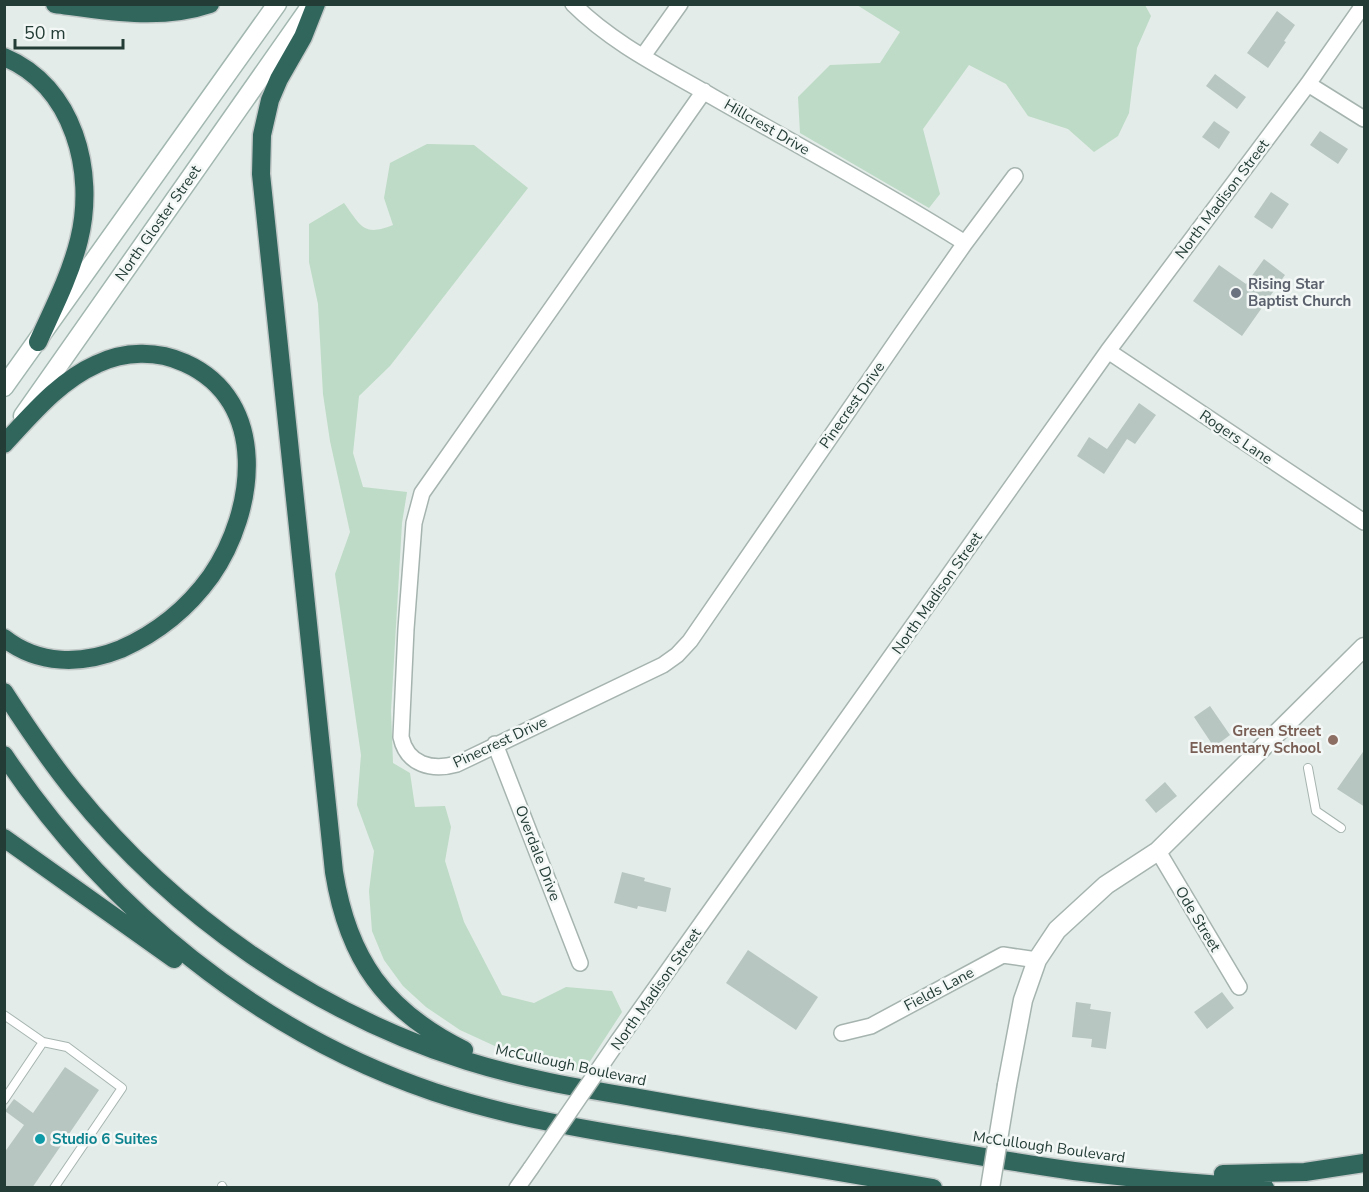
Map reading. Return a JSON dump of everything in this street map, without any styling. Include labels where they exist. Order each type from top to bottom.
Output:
[{"type":"highway","points":[[55,4],[125,14],[157,14],[183,11],[210,4]]},
{"type":"highway","points":[[314,4],[303,37],[270,100],[262,135],[261,174],[338,896],[343,917],[362,961],[390,999],[428,1030],[518,1075]]},
{"type":"highway","points":[[4,57],[29,70],[57,99],[76,138],[84,176],[80,238],[67,278],[38,342]]},
{"type":"highway","points":[[4,443],[56,390],[84,370],[109,359],[151,354],[192,366],[225,394],[240,421],[245,436],[247,459],[244,497],[227,548],[201,589],[190,602],[163,625],[131,645],[80,660],[49,659],[34,654],[4,638]]},
{"type":"highway","name":"McCullough Boulevard","points":[[4,692],[60,773],[112,835],[192,910],[234,942],[322,998],[370,1022],[465,1060],[518,1075],[632,1097],[1069,1170],[1151,1180],[1265,1188]]},
{"type":"highway","points":[[4,755],[26,787],[76,849],[133,909],[204,969],[270,1014]]},
{"type":"highway","points":[[4,838],[216,987],[312,1038],[386,1073],[435,1092],[480,1106],[545,1121],[933,1188]]},
{"type":"highway","points":[[1069,1170],[1274,1174],[1365,1163]]},
{"type":"main road","name":"North Gloster Street","points":[[4,387],[277,4]]},
{"type":"main road","name":"North Gloster Street","points":[[4,443],[314,4]]},
{"type":"main road","points":[[990,1188],[1023,1000],[1037,960],[1057,930],[1106,885],[1158,852],[1365,647]]},
{"type":"street","name":"Hillcrest Drive","points":[[573,4],[599,26],[644,56],[965,243]]},
{"type":"street","points":[[644,56],[680,4]]},
{"type":"street","name":"North Madison Street","points":[[518,1188],[618,1041],[1108,351],[1308,84],[1365,4]]},
{"type":"street","points":[[1308,84],[1365,119]]},
{"type":"street","name":"Pinecrest Drive","points":[[704,92],[428,483],[418,503],[414,523],[406,629],[401,737],[403,745],[412,758],[426,766],[435,768],[457,764],[663,665],[677,656],[690,641],[965,243],[1016,176]]},
{"type":"street","name":"Rogers Lane","points":[[1108,351],[1365,522]]},
{"type":"street","name":"Overdale Drive","points":[[495,744],[580,963]]},
{"type":"street","name":"Ode Street","points":[[1158,852],[1239,987]]},
{"type":"street","name":"Fields Lane","points":[[842,1033],[871,1026],[1003,955],[1037,960]]},
{"type":"lane","points":[[1308,768],[1316,811],[1341,828]]},
{"type":"lane","points":[[4,1015],[43,1042],[67,1047],[122,1088],[54,1188]]},
{"type":"lane","points":[[4,1100],[43,1042]]},
{"type":"green space","points":[[857,5],[1145,5],[1151,16],[1137,48],[1129,113],[1118,136],[1094,152],[1068,129],[1028,116],[1006,84],[969,65],[923,129],[940,194],[929,208],[800,133],[798,97],[830,65],[880,63],[900,32]]},
{"type":"green space","points":[[427,144],[474,145],[528,188],[390,366],[359,396],[353,453],[363,487],[407,492],[402,523],[391,711],[393,763],[410,773],[415,807],[445,806],[451,827],[445,861],[464,922],[502,995],[534,1003],[566,987],[612,991],[622,1012],[583,1072],[541,1062],[497,1047],[460,1030],[426,1007],[403,986],[384,960],[372,931],[369,891],[374,851],[357,805],[361,755],[335,574],[350,532],[330,441],[323,394],[318,304],[309,262],[309,224],[344,203],[364,227],[375,230],[393,225],[384,198],[390,163]]},
{"type":"building","points":[[1277,11],[1295,25],[1268,68],[1247,53]]},
{"type":"building","points":[[1215,74],[1246,97],[1237,109],[1206,86]]},
{"type":"building","points":[[1214,121],[1230,132],[1219,149],[1202,137]]},
{"type":"building","points":[[1320,131],[1348,149],[1338,164],[1310,145]]},
{"type":"building","points":[[1271,192],[1289,204],[1272,229],[1254,217]]},
{"type":"building","name":"Rising Star Baptist Church","points":[[1264,259],[1285,275],[1242,336],[1193,301],[1219,265],[1246,284]]},
{"type":"building","points":[[1139,403],[1156,415],[1135,444],[1127,439],[1104,474],[1077,456],[1089,437],[1107,449]]},
{"type":"building","points":[[1210,706],[1230,735],[1214,747],[1194,717]]},
{"type":"building","name":"Green Street Elementary School","points":[[1365,749],[1365,807],[1337,789]]},
{"type":"building","points":[[1165,782],[1177,796],[1156,813],[1145,800]]},
{"type":"building","points":[[622,872],[671,888],[666,912],[638,906],[637,909],[614,903]]},
{"type":"building","points":[[748,950],[818,997],[796,1030],[726,983]]},
{"type":"building","points":[[1222,992],[1234,1008],[1207,1029],[1194,1012]]},
{"type":"building","points":[[1076,1002],[1091,1004],[1090,1009],[1111,1012],[1106,1049],[1091,1047],[1092,1039],[1072,1037]]},
{"type":"building","name":"Studio 6 Suites","points":[[65,1067],[99,1090],[32,1188],[4,1188],[4,1153],[24,1125],[5,1111],[14,1099],[33,1113]]},
{"type":"place","name":"Rising Star Baptist Church","points":[[1236,293]]},
{"type":"place","name":"Green Street Elementary School","points":[[1333,740]]},
{"type":"place","name":"Studio 6 Suites","points":[[40,1139]]}]
